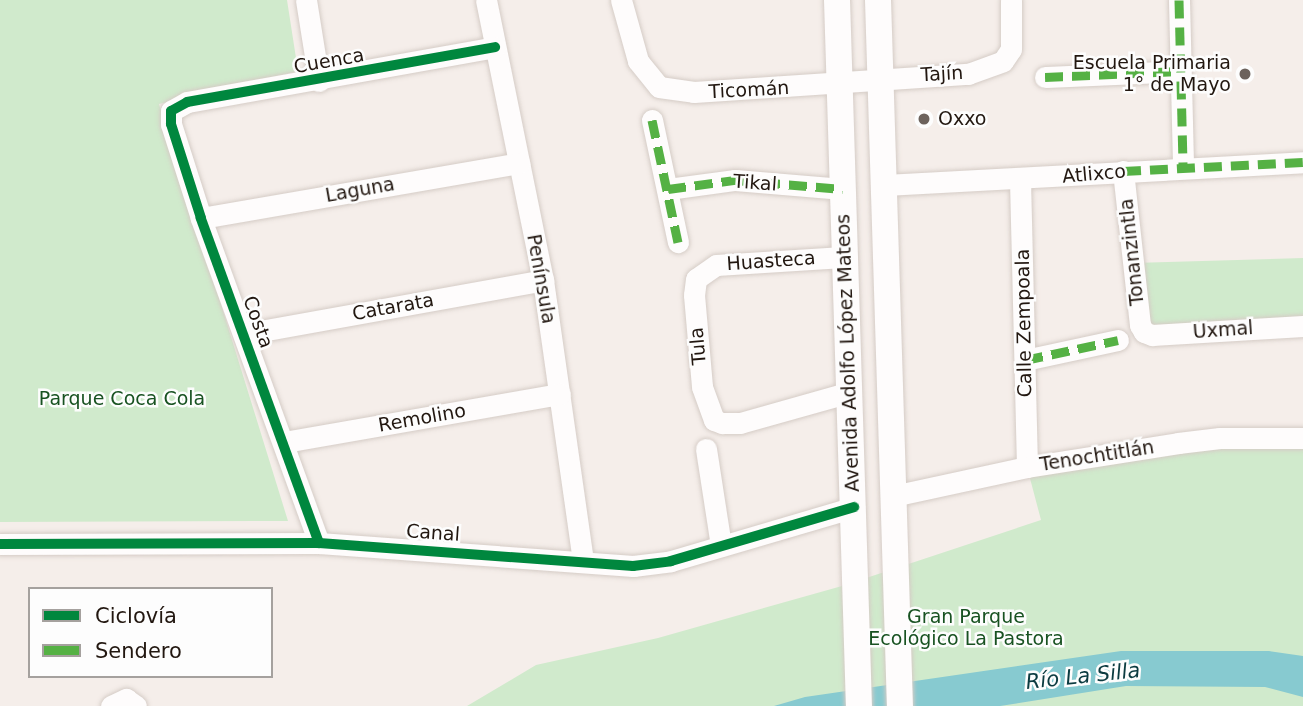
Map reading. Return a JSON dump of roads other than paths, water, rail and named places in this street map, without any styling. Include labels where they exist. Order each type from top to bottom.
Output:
[{"type":"main road","name":"Avenida Adolfo López Mateos","points":[[837,0],[859,706]]},
{"type":"main road","name":"Avenida Adolfo López Mateos","points":[[878,0],[900,706]]},
{"type":"street","points":[[306,0],[319,81]]},
{"type":"street","name":"Península","points":[[486,0],[542,280],[583,560]]},
{"type":"street","name":"Ticomán","points":[[621,0],[638,61],[659,87],[694,92],[840,85]]},
{"type":"street","name":"Tajín","points":[[840,85],[921,75],[968,74],[1003,61],[1011,50],[1011,0]]},
{"type":"street","points":[[1179,0],[1182,167]]},
{"type":"street","name":"Cuenca","points":[[170,111],[187,102],[319,81],[495,47]]},
{"type":"street","points":[[1045,77],[1180,71]]},
{"type":"street","name":"Costa","points":[[170,111],[201,218],[319,543]]},
{"type":"street","points":[[652,120],[678,242]]},
{"type":"street","name":"Atlixco","points":[[885,186],[1303,162]]},
{"type":"street","name":"Laguna","points":[[201,218],[519,163]]},
{"type":"street","name":"Tonanzintla","points":[[1123,171],[1140,325],[1143,332]]},
{"type":"street","name":"Tikal","points":[[668,189],[734,180],[843,189]]},
{"type":"street","name":"Calle Zempoala","points":[[1020,180],[1027,467]]},
{"type":"street","name":"Huasteca","points":[[701,273],[716,265],[737,262],[843,257]]},
{"type":"street","name":"Tula","points":[[701,273],[696,279],[694,295],[705,399],[714,420],[722,424],[740,424],[850,392]]},
{"type":"street","name":"Catarata","points":[[244,334],[542,280]]},
{"type":"street","name":"Uxmal","points":[[1143,332],[1152,335],[1303,326]]},
{"type":"street","points":[[1025,360],[1118,340]]},
{"type":"street","name":"Remolino","points":[[284,442],[560,394]]},
{"type":"street","name":"Tenochtitlán","points":[[893,496],[1027,467],[1220,438],[1303,438]]},
{"type":"street","points":[[706,449],[721,546]]},
{"type":"street","name":"Canal","points":[[0,544],[319,543],[583,560],[633,566],[855,519]]},
{"type":"water","name":"Río La Silla","points":[[1121,651],[1269,651],[1303,656],[1303,697],[1265,687],[1126,686],[1000,706],[774,706],[805,697]]},
{"type":"place","name":"Escuela Primaria 1° de Mayo","points":[[1245,74]]},
{"type":"place","name":"Oxxo","points":[[924,119]]},
{"type":"park label","name":"Parque Coca Cola","points":[[122,399]]},
{"type":"park label","name":"Gran Parque Ecológico La Pastora","points":[[966,628]]}]
